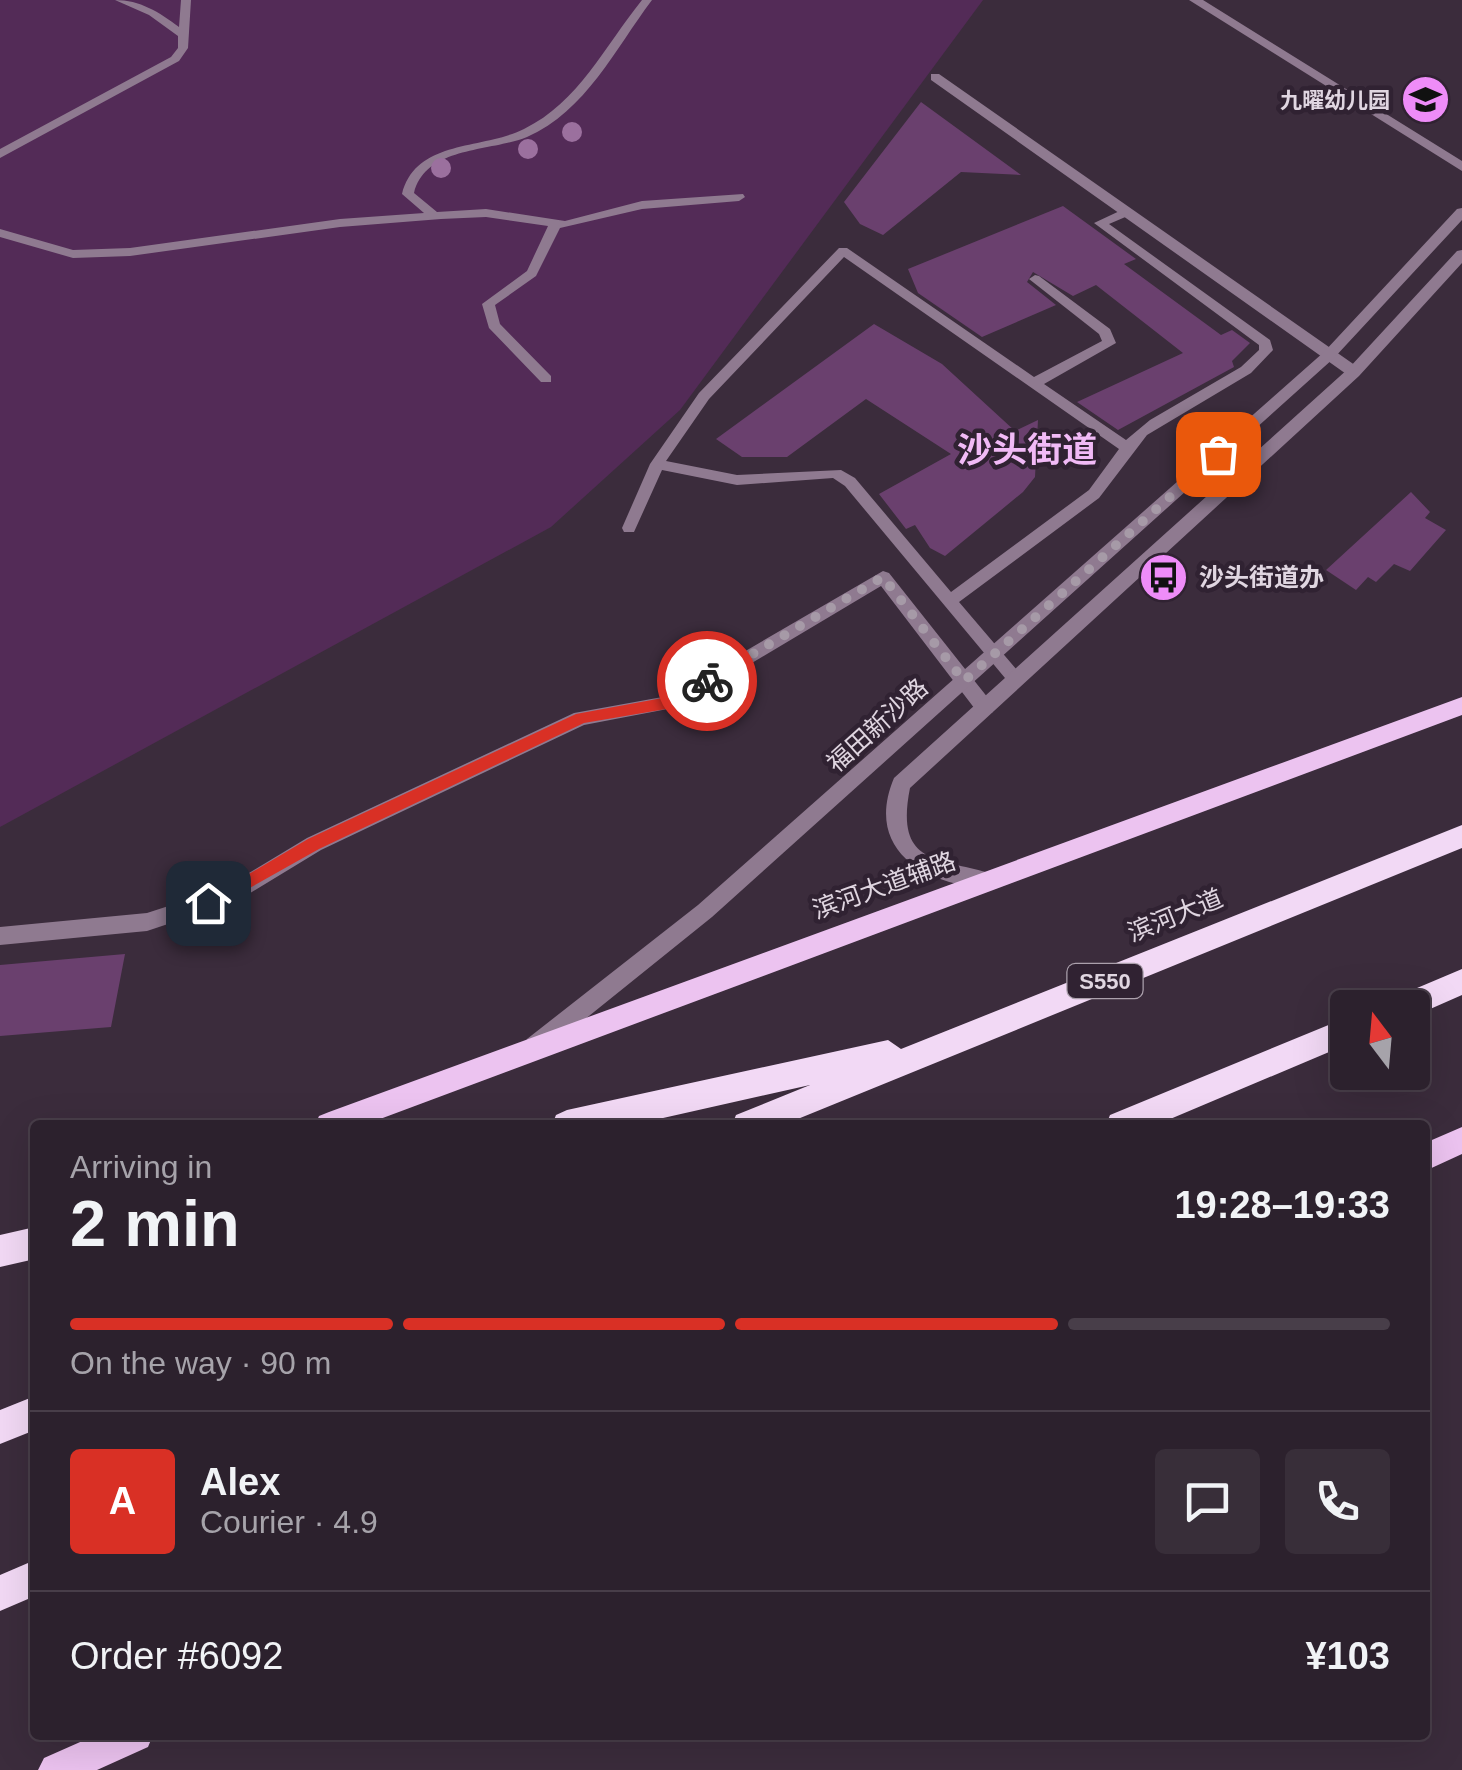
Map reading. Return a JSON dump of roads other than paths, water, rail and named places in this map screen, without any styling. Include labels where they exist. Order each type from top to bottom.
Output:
[{"type":"highway","name":"滨河大道","points":[[760,1120],[1462,836]]},
{"type":"highway","points":[[1430,996],[1462,982]]},
{"type":"highway","points":[[590,1120],[968,1036]]},
{"type":"highway","points":[[1133,1120],[1330,1037]]},
{"type":"highway","points":[[1174,1120],[1247,1072]]},
{"type":"highway","points":[[0,1249],[30,1244]]},
{"type":"highway","points":[[0,1427],[30,1415]]},
{"type":"highway","points":[[0,1593],[30,1580]]},
{"type":"main road","name":"滨河大道辅路","points":[[343,1120],[1462,706]]},
{"type":"main road","points":[[1430,1155],[1462,1140]]},
{"type":"main road","points":[[0,1249],[30,1236]]},
{"type":"main road","points":[[56,1770],[125,1740]]},
{"type":"street","points":[[1195,0],[1462,166]]},
{"type":"street","points":[[935,77],[1354,372]]},
{"type":"street","name":"福田新沙路","points":[[528,1052],[705,911],[1329,355],[1462,212]]},
{"type":"street","points":[[989,881],[943,876],[918,860],[900,840],[892,812],[901,784],[1354,372],[1462,254]]},
{"type":"street","points":[[0,936],[147,922],[230,894],[314,844],[581,718],[672,702],[883,577],[985,708]]},
{"type":"lane","points":[[120,0],[152,14],[182,34]]},
{"type":"lane","points":[[0,154],[108,92],[158,72],[183,48],[186,0]]},
{"type":"lane","points":[[434,215],[408,194],[408,184],[428,162],[522,134],[564,110],[591,83],[620,31],[646,0]]},
{"type":"lane","points":[[2,236],[72,254],[130,252],[340,223],[434,215],[486,214],[555,225],[660,202],[739,197]]},
{"type":"lane","points":[[952,600],[1094,494],[1112,477],[1127,448],[1168,414],[1261,361],[1266,350],[1265,343],[1100,223],[1126,212]]},
{"type":"lane","points":[[546,379],[494,326],[488,304],[532,273],[555,225]]},
{"type":"lane","points":[[629,528],[657,464],[704,396],[843,251],[1127,448]]},
{"type":"lane","points":[[1034,383],[1109,343],[1104,332],[1035,279]]},
{"type":"lane","points":[[657,464],[737,480],[836,474],[850,482],[1016,680]]},
{"type":"place","name":"九曜幼儿园","points":[[1425,100]]},
{"type":"place","name":"沙头街道办","points":[[1164,577]]},
{"type":"district","name":"沙头街道","points":[[1027,449]]}]
